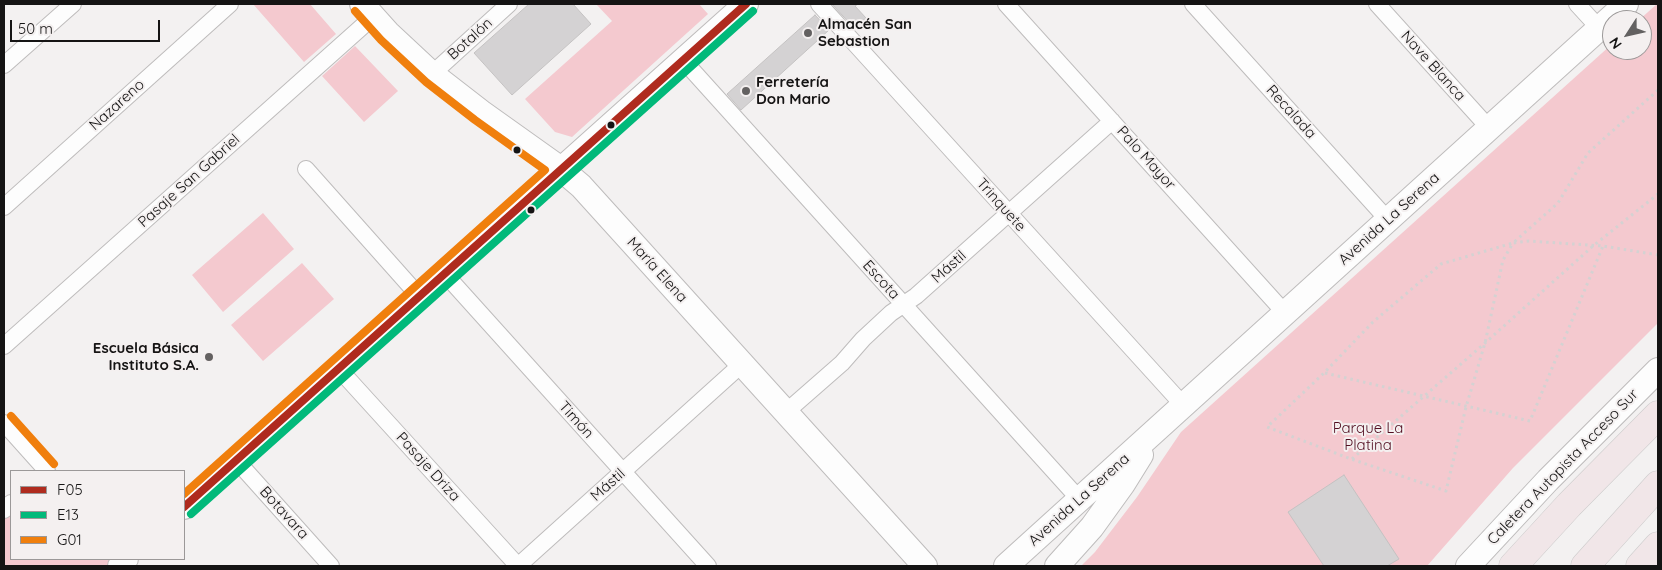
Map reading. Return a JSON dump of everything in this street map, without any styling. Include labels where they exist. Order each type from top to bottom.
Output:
[{"type":"highway","points":[[1513,566],[1658,415]]},
{"type":"highway","points":[[1585,566],[1658,486]]},
{"type":"highway","points":[[1640,566],[1658,546]]},
{"type":"street","points":[[4,66],[73,4]]},
{"type":"street","name":"Nazareno","points":[[4,207],[230,4]]},
{"type":"street","name":"Botalón","points":[[432,74],[509,4]]},
{"type":"street","name":"Trinquete","points":[[819,4],[1184,406]]},
{"type":"street","name":"Palo Mayor","points":[[1006,4],[1285,313]]},
{"type":"street","name":"Recalada","points":[[1193,4],[1388,220]]},
{"type":"street","name":"Nave Blanca","points":[[1377,4],[1489,128]]},
{"type":"street","points":[[1577,4],[1599,28]]},
{"type":"street","name":"Avenida La Serena","points":[[1006,566],[1626,4]]},
{"type":"street","points":[[185,506],[683,60],[738,6]]},
{"type":"street","name":"María Elena","points":[[368,10],[410,55],[432,74],[481,112],[561,169],[581,186],[925,566]]},
{"type":"street","name":"Pasaje San Gabriel","points":[[4,346],[368,10]]},
{"type":"street","name":"Escota","points":[[683,60],[1080,500]]},
{"type":"street","name":"Mástil","points":[[786,412],[842,363],[863,338],[891,313],[916,296],[1112,121]]},
{"type":"street","points":[[306,169],[418,296]]},
{"type":"street","name":"Timón","points":[[444,273],[708,566]]},
{"type":"street","name":"Mástil","points":[[518,566],[742,364]]},
{"type":"street","name":"Pasaje Driza","points":[[338,368],[518,566]]},
{"type":"street","name":"Caletera Autopista Acceso Sur","points":[[1468,566],[1548,480],[1658,370]]},
{"type":"street","points":[[4,423],[46,470]]},
{"type":"street","name":"Avenida La Serena","points":[[1056,566],[1076,546],[1107,508],[1153,434]]},
{"type":"street","name":"Botavara","points":[[236,460],[331,566]]},
{"type":"path","points":[[1658,90],[1588,153],[1558,203],[1513,243],[1503,260],[1485,343],[1466,407],[1446,490],[1351,459],[1266,427],[1373,322],[1441,264],[1513,243],[1529,241],[1603,246],[1658,256]]},
{"type":"path","points":[[1351,459],[1593,246],[1658,194]]},
{"type":"path","points":[[1324,372],[1530,422],[1603,246]]},
{"type":"green space","points":[[253,4],[310,4],[336,34],[304,62]]},
{"type":"green space","points":[[596,4],[699,4],[708,14],[572,137],[555,132],[525,99],[612,21]]},
{"type":"green space","name":"Parque La Platina","points":[[1658,4],[1658,323],[1513,468],[1427,566],[1081,566],[1095,552],[1137,497],[1181,432],[1602,53],[1602,60],[1652,60],[1652,10],[1650,10]]},
{"type":"green space","points":[[355,46],[398,91],[364,122],[322,76]]},
{"type":"green space","points":[[263,213],[294,249],[223,312],[192,275]]},
{"type":"green space","points":[[302,263],[334,299],[263,361],[231,325]]},
{"type":"green space","points":[[10,512],[10,560],[115,560],[115,566],[4,566],[4,518]]},
{"type":"building","points":[[529,4],[573,4],[591,24],[512,95],[474,53]]},
{"type":"building","points":[[832,4],[858,4],[855,6],[866,18],[854,28]]},
{"type":"building","points":[[815,15],[829,30],[741,110],[727,94]]},
{"type":"building","points":[[1344,475],[1399,559],[1387,566],[1324,566],[1288,512]]},
{"type":"transit line","name":"F05","points":[[185,506],[746,4]]},
{"type":"transit line","name":"G01","points":[[185,493],[545,170],[426,82],[381,40],[355,11]]},
{"type":"transit line","name":"E13","points":[[191,514],[753,11]]},
{"type":"transit line","name":"G01","points":[[11,416],[54,464]]},
{"type":"place","name":"Almacén San Sebastion","points":[[808,33]]},
{"type":"place","name":"Ferretería Don Mario","points":[[746,91]]},
{"type":"place","name":"Escuela Básica Instituto S.A.","points":[[209,357]]}]
